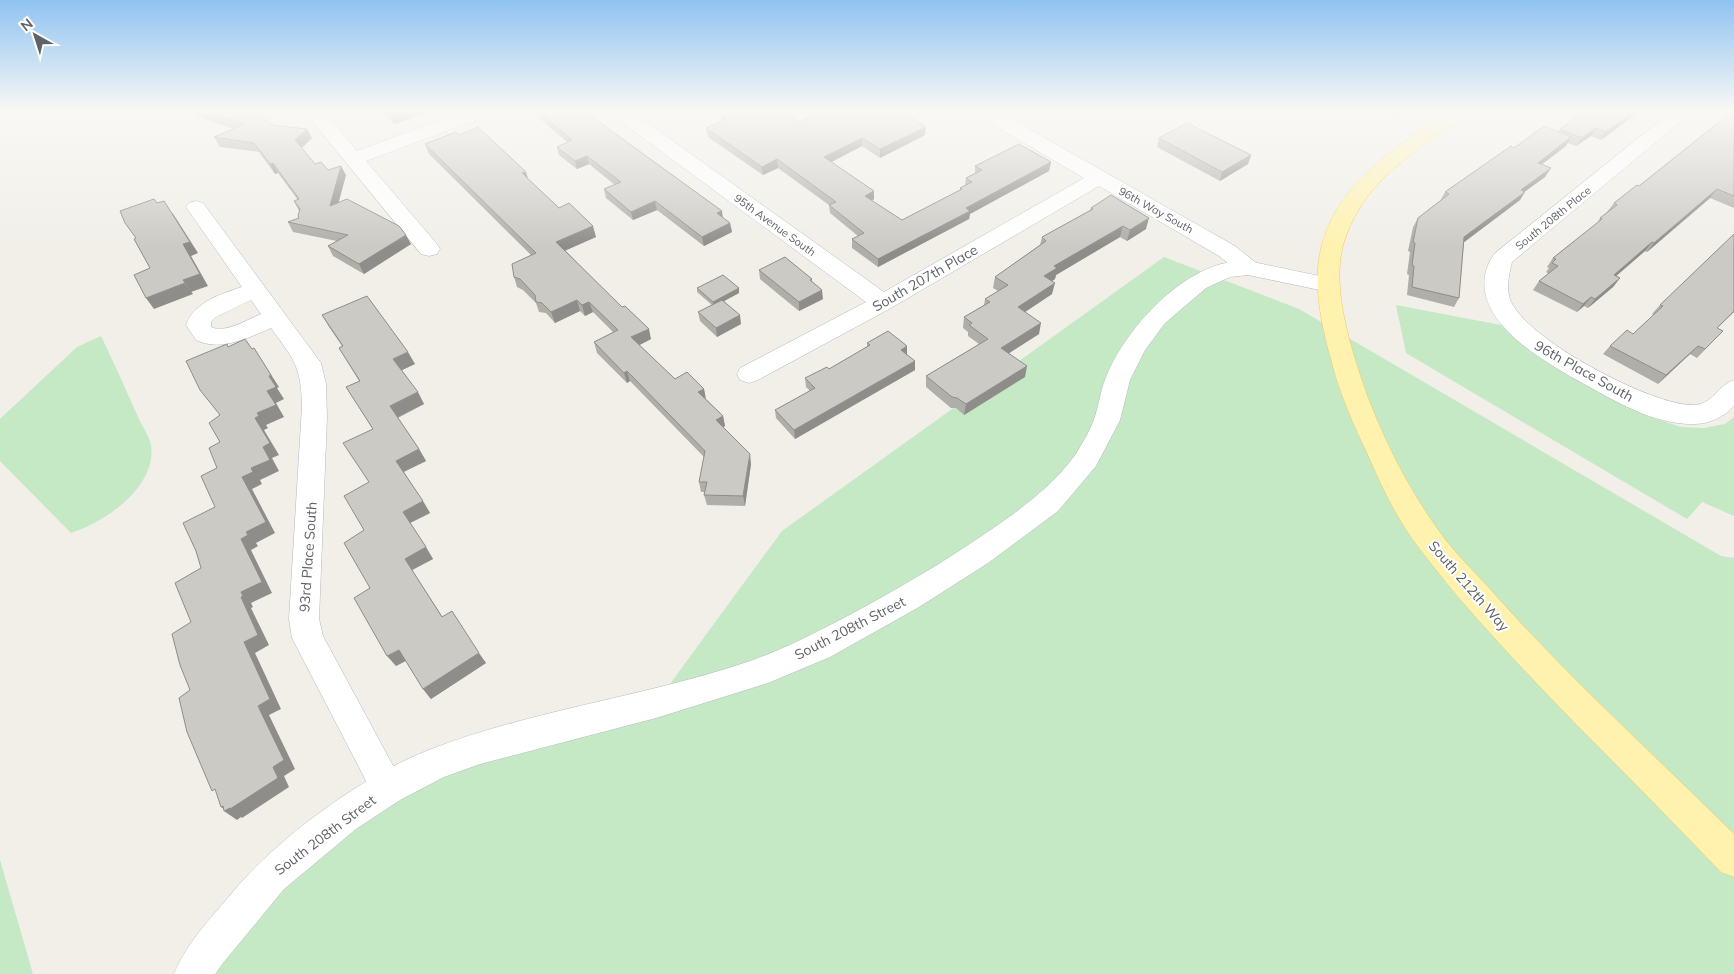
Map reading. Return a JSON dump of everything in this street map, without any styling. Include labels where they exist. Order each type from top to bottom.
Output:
[{"type":"main road","name":"South 212th Way","points":[[1397,156],[1362,188],[1351,203],[1333,242],[1329,266],[1329,285],[1336,335],[1353,394],[1400,495],[1429,540],[1520,645],[1734,859]]},
{"type":"street","points":[[352,156],[430,249]]},
{"type":"street","points":[[354,159],[361,156]]},
{"type":"street","name":"95th Avenue South","points":[[681,156],[883,303]]},
{"type":"street","name":"96th Way South","points":[[1061,156],[1227,251],[1248,268]]},
{"type":"street","name":"South 208th Place","points":[[1499,301],[1494,286],[1496,271],[1502,259],[1628,156]]},
{"type":"street","name":"South 207th Place","points":[[749,374],[883,303],[1098,178]]},
{"type":"street","name":"93rd Place South","points":[[196,208],[309,363],[313,376],[315,396],[312,498],[304,619],[308,638],[388,788]]},
{"type":"street","name":"South 208th Street","points":[[193,974],[209,949],[271,876],[344,818],[388,788],[434,764],[480,748],[656,703],[757,673],[820,647],[908,598],[978,555],[1048,503],[1087,459],[1106,420],[1117,380],[1135,346],[1157,317],[1180,296],[1211,276],[1226,270],[1248,268],[1329,285]]},
{"type":"street","points":[[256,290],[211,309],[199,321],[201,332],[208,336],[227,336],[275,317]]},
{"type":"street","name":"96th Place South","points":[[1499,301],[1513,323],[1528,339],[1546,352],[1652,408],[1686,414],[1709,412],[1718,406],[1734,389]]},
{"type":"green space","points":[[1164,257],[1299,309],[1721,556],[1734,558],[1734,974],[188,974],[388,788],[656,703],[782,531]]},
{"type":"green space","points":[[1396,305],[1506,326],[1515,338],[1548,362],[1647,416],[1681,427],[1704,428],[1725,424],[1734,417],[1734,516],[1702,502],[1687,519],[1406,353]]},
{"type":"green space","points":[[101,336],[149,438],[151,460],[146,475],[126,501],[99,521],[71,533],[0,461],[0,419],[77,347]]},
{"type":"green space","points":[[0,860],[33,974],[0,974]]},
{"type":"building","points":[[264,156],[309,156],[315,164],[321,162],[328,170],[341,166],[330,206],[347,199],[399,226],[406,235],[359,264],[328,246],[348,235],[288,222],[299,218],[300,209],[294,201],[299,199],[273,163],[270,164]]},
{"type":"building","points":[[438,156],[509,156],[526,172],[522,173],[559,208],[569,203],[593,226],[556,242],[622,307],[625,306],[649,329],[631,337],[675,379],[687,372],[704,389],[698,392],[723,416],[716,420],[750,454],[743,496],[704,495],[707,482],[699,482],[705,451],[627,371],[624,373],[594,342],[618,330],[589,302],[582,305],[577,300],[551,312],[542,303],[536,302],[535,295],[520,279],[514,277],[512,264],[536,253]]},
{"type":"building","points":[[569,156],[586,156],[575,161]]},
{"type":"building","points":[[588,156],[647,156],[722,211],[717,213],[730,223],[702,237],[655,201],[631,212],[604,189],[621,182]]},
{"type":"building","points":[[747,156],[825,156],[874,191],[865,196],[902,220],[962,189],[960,188],[972,182],[966,178],[982,170],[975,166],[994,156],[1041,156],[1051,162],[966,208],[970,211],[878,259],[852,239],[864,233],[829,205],[836,202],[777,159],[762,167]]},
{"type":"building","points":[[1193,156],[1249,156],[1222,172]]},
{"type":"building","points":[[1496,156],[1546,156],[1538,163],[1551,168],[1521,190],[1525,192],[1464,237],[1459,298],[1412,287],[1415,243],[1413,242],[1418,218],[1449,194],[1445,192]]},
{"type":"building","points":[[1676,156],[1734,156],[1734,196],[1717,189],[1614,275],[1620,278],[1595,299],[1591,297],[1583,304],[1539,281],[1558,266],[1552,263],[1556,259],[1553,258],[1602,219],[1600,218],[1617,205],[1614,203],[1637,185],[1639,186]]},
{"type":"building","points":[[1111,195],[1149,218],[1130,230],[1123,226],[1054,266],[1057,268],[1044,276],[1055,283],[1018,307],[1041,323],[1001,348],[1027,366],[966,404],[952,397],[926,376],[988,339],[969,325],[972,323],[964,317],[990,302],[985,299],[1008,285],[995,277],[1046,241],[1042,237],[1093,209],[1091,208]]},
{"type":"building","points":[[154,199],[157,203],[164,201],[190,242],[183,244],[200,274],[183,280],[185,283],[146,298],[134,275],[150,268],[134,239],[136,238],[125,223],[120,211]]},
{"type":"building","points":[[1734,234],[1734,311],[1717,328],[1723,331],[1705,349],[1698,346],[1666,375],[1610,346],[1627,330],[1633,334],[1663,306],[1660,305]]},
{"type":"building","points":[[785,257],[812,279],[810,280],[822,290],[799,302],[759,270]]},
{"type":"building","points":[[723,275],[739,288],[713,302],[697,288]]},
{"type":"building","points":[[367,296],[408,352],[393,359],[418,392],[390,406],[419,449],[396,461],[423,501],[403,512],[426,547],[405,559],[442,617],[452,611],[479,653],[423,689],[399,650],[387,656],[354,598],[370,588],[344,543],[364,530],[344,496],[369,482],[343,443],[373,429],[346,387],[360,381],[339,348],[343,346],[322,315]]},
{"type":"building","points":[[722,300],[740,315],[716,328],[698,312]]},
{"type":"building","points":[[888,331],[907,346],[901,350],[915,361],[794,430],[775,410],[815,388],[805,378],[827,367],[829,369],[870,345],[867,343]]},
{"type":"building","points":[[245,339],[252,349],[254,348],[271,375],[269,376],[276,387],[267,391],[276,405],[257,413],[259,416],[255,418],[270,443],[263,447],[270,460],[251,468],[253,472],[242,477],[266,522],[246,532],[248,535],[241,539],[262,582],[241,592],[243,596],[241,597],[258,635],[244,642],[270,699],[258,706],[284,760],[273,767],[278,778],[224,811],[215,789],[212,791],[187,732],[179,698],[190,690],[180,665],[172,634],[191,622],[175,583],[201,568],[196,551],[183,523],[215,507],[201,476],[217,468],[209,448],[220,442],[209,423],[220,415],[200,390],[186,361],[227,344],[228,347]]}]
